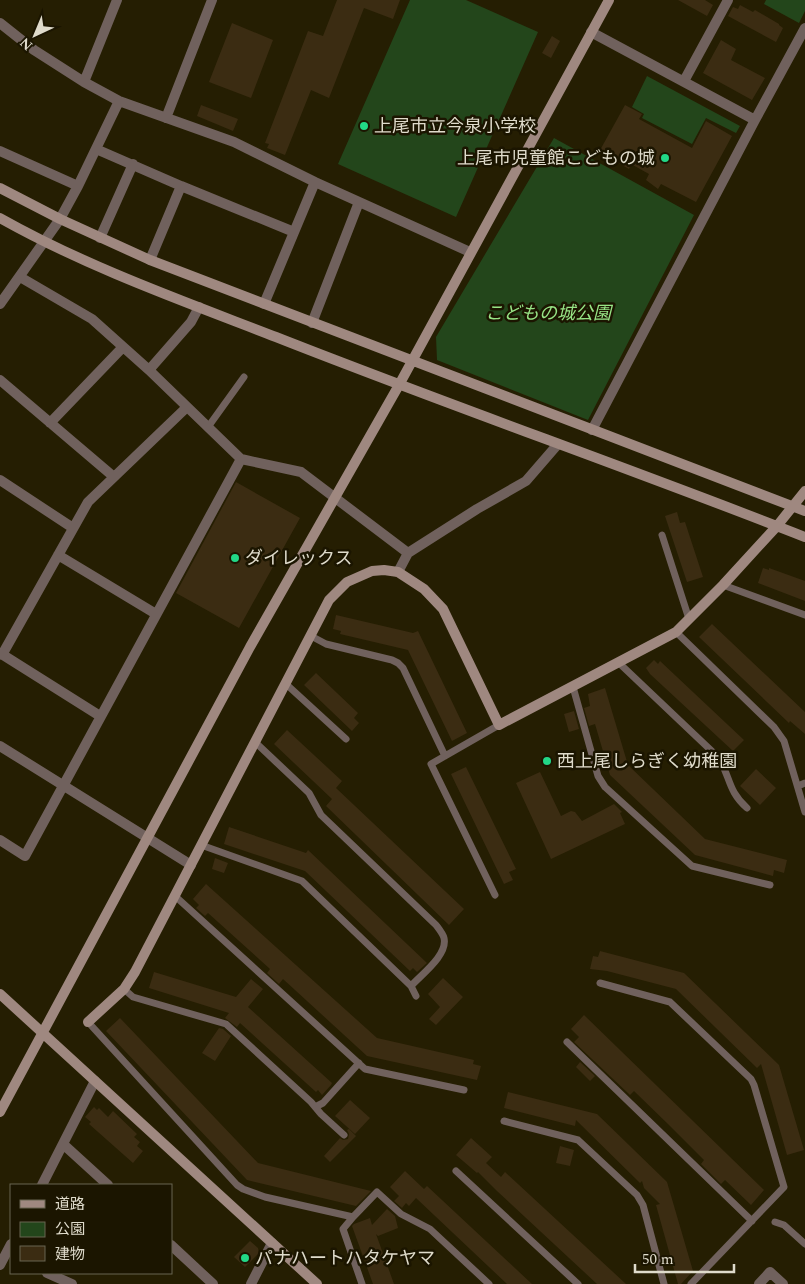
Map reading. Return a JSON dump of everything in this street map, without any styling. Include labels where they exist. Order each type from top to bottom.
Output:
[{"type":"street","points":[[84,82],[117,0]]},
{"type":"street","points":[[166,118],[212,0]]},
{"type":"street","points":[[0,1112],[250,647],[399,385],[608,0]]},
{"type":"street","points":[[684,81],[728,0]]},
{"type":"street","points":[[0,22],[34,50],[84,82],[120,101],[234,142],[315,182],[470,252]]},
{"type":"street","points":[[592,430],[805,28]]},
{"type":"street","points":[[591,32],[755,120]]},
{"type":"street","points":[[0,304],[60,219],[120,101]]},
{"type":"street","points":[[96,149],[294,232]]},
{"type":"street","points":[[0,151],[78,186]]},
{"type":"street","points":[[100,238],[133,164]]},
{"type":"street","points":[[264,304],[315,182]]},
{"type":"street","points":[[150,260],[181,186]]},
{"type":"street","points":[[0,188],[60,219],[150,260],[805,511]]},
{"type":"street","points":[[312,323],[359,202]]},
{"type":"street","points":[[0,218],[45,242],[135,282],[399,385],[805,537]]},
{"type":"street","points":[[20,277],[92,319],[149,370],[241,459],[301,472],[408,553]]},
{"type":"street","points":[[149,370],[191,322],[199,307]]},
{"type":"street","points":[[50,423],[123,347]]},
{"type":"street","points":[[0,380],[114,477]]},
{"type":"street","points":[[100,716],[1,654],[88,502],[187,407]]},
{"type":"street","points":[[398,572],[408,553],[477,509],[526,481],[558,444]]},
{"type":"street","points":[[0,840],[25,856],[241,459]]},
{"type":"street","points":[[0,480],[73,528]]},
{"type":"street","points":[[88,1022],[124,990],[135,972],[329,600],[346,582],[372,572],[384,570],[398,572],[424,589],[443,609],[499,725],[676,632],[723,584],[805,491]]},
{"type":"street","points":[[58,555],[156,614]]},
{"type":"street","points":[[0,746],[191,865]]},
{"type":"street","points":[[0,994],[317,1284]]},
{"type":"street","points":[[43,1184],[95,1081]]},
{"type":"street","points":[[63,1144],[106,1184]]},
{"type":"street","points":[[251,1284],[272,1243]]},
{"type":"street","points":[[172,1246],[213,1284]]},
{"type":"street","points":[[0,1265],[6,1254]]},
{"type":"street","points":[[759,1284],[770,1272],[783,1284]]},
{"type":"street","points":[[60,1275],[72,1284]]},
{"type":"lane","points":[[208,427],[244,377]]},
{"type":"lane","points":[[662,535],[689,619]]},
{"type":"lane","points":[[723,584],[805,615]]},
{"type":"lane","points":[[676,632],[774,727],[784,741],[805,812]]},
{"type":"lane","points":[[310,636],[326,644],[398,663],[403,668],[445,756]]},
{"type":"lane","points":[[619,663],[718,757],[733,792],[747,808]]},
{"type":"lane","points":[[286,684],[346,739]]},
{"type":"lane","points":[[573,687],[598,776],[605,787],[692,866],[770,885]]},
{"type":"lane","points":[[495,895],[432,764],[499,725]]},
{"type":"lane","points":[[255,742],[309,793],[321,815],[436,925],[444,936],[445,945],[442,953],[412,986]]},
{"type":"lane","points":[[798,786],[805,784]]},
{"type":"lane","points":[[201,846],[302,881],[412,986],[416,996]]},
{"type":"lane","points":[[175,896],[365,1069],[464,1090]]},
{"type":"lane","points":[[600,983],[670,1002],[751,1079],[754,1085],[784,1187],[691,1284]]},
{"type":"lane","points":[[124,990],[133,997],[226,1024],[344,1135]]},
{"type":"lane","points":[[88,1022],[243,1190],[265,1197],[353,1217]]},
{"type":"lane","points":[[567,1042],[752,1221]]},
{"type":"lane","points":[[315,1107],[323,1102],[360,1064]]},
{"type":"lane","points":[[504,1121],[578,1140],[636,1195],[643,1205],[664,1284]]},
{"type":"lane","points":[[456,1171],[578,1284]]},
{"type":"lane","points":[[362,1284],[343,1229],[378,1192],[400,1214],[430,1228],[489,1284]]},
{"type":"lane","points":[[775,1222],[784,1224],[805,1244]]},
{"type":"green space","points":[[410,0],[466,0],[538,32],[456,217],[338,164]]},
{"type":"green space","points":[[766,0],[805,0],[805,11],[799,23],[764,4]]},
{"type":"green space","points":[[647,76],[740,126],[736,133],[706,118],[692,144],[642,118],[644,114],[632,107]]},
{"type":"green space","name":"こどもの城公園","points":[[554,138],[694,215],[588,420],[437,360],[436,337]]},
{"type":"building","points":[[337,0],[400,0],[393,19],[364,8],[329,98],[311,90],[285,155],[267,148],[269,144],[265,143],[308,31],[323,36]]},
{"type":"building","points":[[678,0],[705,0],[713,5],[707,16]]},
{"type":"building","points":[[740,5],[753,12],[755,10],[783,28],[776,42],[728,16],[733,7],[738,9]]},
{"type":"building","points":[[232,23],[273,40],[251,98],[209,82]]},
{"type":"building","points":[[552,36],[560,41],[551,58],[542,53]]},
{"type":"building","points":[[721,40],[736,49],[731,60],[765,78],[752,100],[703,73]]},
{"type":"building","points":[[201,105],[238,119],[233,131],[197,116]]},
{"type":"building","name":"上尾市児童館こどもの城","points":[[625,105],[642,114],[639,119],[692,148],[706,121],[732,136],[696,202],[661,184],[658,189],[646,180],[649,174],[631,164],[629,169],[599,152]]},
{"type":"building","points":[[236,482],[300,518],[239,628],[176,593]]},
{"type":"building","points":[[677,512],[680,523],[685,522],[703,577],[687,582],[665,516]]},
{"type":"building","points":[[763,568],[769,570],[769,568],[805,581],[805,601],[758,583]]},
{"type":"building","points":[[336,615],[413,633],[418,631],[467,733],[452,741],[408,650],[340,634],[341,631],[333,629]]},
{"type":"building","points":[[712,624],[805,712],[805,734],[790,721],[789,723],[699,637]]},
{"type":"building","points":[[654,660],[658,664],[660,661],[744,740],[733,751],[650,674],[646,668]]},
{"type":"building","points":[[316,673],[358,713],[354,718],[359,723],[352,731],[304,685]]},
{"type":"building","points":[[605,688],[628,765],[705,839],[787,860],[784,873],[774,870],[773,876],[695,855],[610,775],[595,724],[589,726],[584,708],[590,706],[588,694]]},
{"type":"building","points":[[574,711],[579,729],[569,732],[564,714]]},
{"type":"building","points":[[287,730],[342,781],[336,788],[464,909],[449,925],[326,806],[332,799],[274,744]]},
{"type":"building","points":[[466,767],[516,869],[509,872],[513,880],[504,884],[451,774]]},
{"type":"building","points":[[756,769],[776,788],[760,805],[740,786]]},
{"type":"building","points":[[540,772],[561,816],[571,811],[575,812],[582,821],[614,804],[622,812],[620,813],[625,824],[551,859],[516,783]]},
{"type":"building","points":[[229,827],[306,853],[308,850],[427,963],[417,972],[413,968],[410,971],[305,871],[224,844]]},
{"type":"building","points":[[215,858],[228,863],[224,873],[212,869]]},
{"type":"building","points":[[206,884],[377,1038],[474,1060],[473,1064],[481,1066],[477,1080],[367,1056],[283,979],[279,984],[267,973],[270,969],[208,913],[205,916],[196,908],[199,905],[193,899]]},
{"type":"building","points":[[600,951],[684,973],[779,1065],[804,1150],[787,1155],[761,1064],[757,1068],[676,989],[607,971],[590,969],[593,956],[598,957]]},
{"type":"building","points":[[154,972],[236,997],[251,979],[263,989],[248,1007],[332,1083],[331,1085],[322,1095],[318,1090],[316,1092],[240,1023],[237,1027],[225,1018],[229,1013],[149,988]]},
{"type":"building","points":[[443,978],[463,997],[436,1025],[429,1019],[440,1007],[428,994]]},
{"type":"building","points":[[584,1015],[764,1190],[751,1205],[725,1180],[721,1184],[701,1164],[704,1160],[634,1091],[630,1095],[574,1042],[579,1037],[571,1029]]},
{"type":"building","points":[[120,1018],[258,1163],[371,1191],[356,1206],[247,1180],[106,1031]]},
{"type":"building","points":[[219,1028],[231,1036],[215,1061],[202,1053]]},
{"type":"building","points":[[580,1062],[595,1076],[590,1081],[576,1067]]},
{"type":"building","points":[[508,1092],[597,1114],[667,1182],[693,1271],[681,1284],[678,1284],[656,1205],[660,1204],[644,1188],[642,1181],[640,1183],[576,1120],[575,1126],[504,1108]]},
{"type":"building","points":[[350,1100],[370,1118],[355,1134],[335,1116]]},
{"type":"building","points":[[94,1107],[97,1110],[99,1108],[108,1117],[113,1111],[137,1134],[134,1137],[140,1142],[137,1146],[143,1151],[133,1163],[89,1124],[91,1122],[85,1117]]},
{"type":"building","points":[[349,1129],[356,1136],[330,1162],[324,1156],[340,1138],[343,1140],[348,1139],[349,1134],[347,1130]]},
{"type":"building","points":[[471,1138],[492,1157],[486,1163],[501,1177],[505,1172],[626,1284],[597,1284],[478,1172],[456,1155]]},
{"type":"building","points":[[560,1146],[574,1150],[570,1166],[556,1163]]},
{"type":"building","points":[[405,1171],[424,1189],[427,1186],[532,1284],[507,1284],[416,1198],[409,1206],[406,1203],[402,1208],[394,1201],[399,1196],[390,1187]]},
{"type":"building","points":[[387,1209],[395,1216],[398,1228],[378,1236],[376,1234],[394,1284],[373,1284],[352,1226],[370,1218],[372,1225]]},
{"type":"building","points":[[250,1241],[258,1248],[259,1253],[245,1267],[234,1257]]},
{"type":"place","name":"上尾市立今泉小学校","points":[[364,126]]},
{"type":"place","name":"上尾市児童館こどもの城","points":[[665,158]]},
{"type":"place","name":"ダイレックス","points":[[235,558]]},
{"type":"place","name":"西上尾しらぎく幼稚園","points":[[547,761]]},
{"type":"place","name":"パナハートハタケヤマ","points":[[245,1258]]}]
